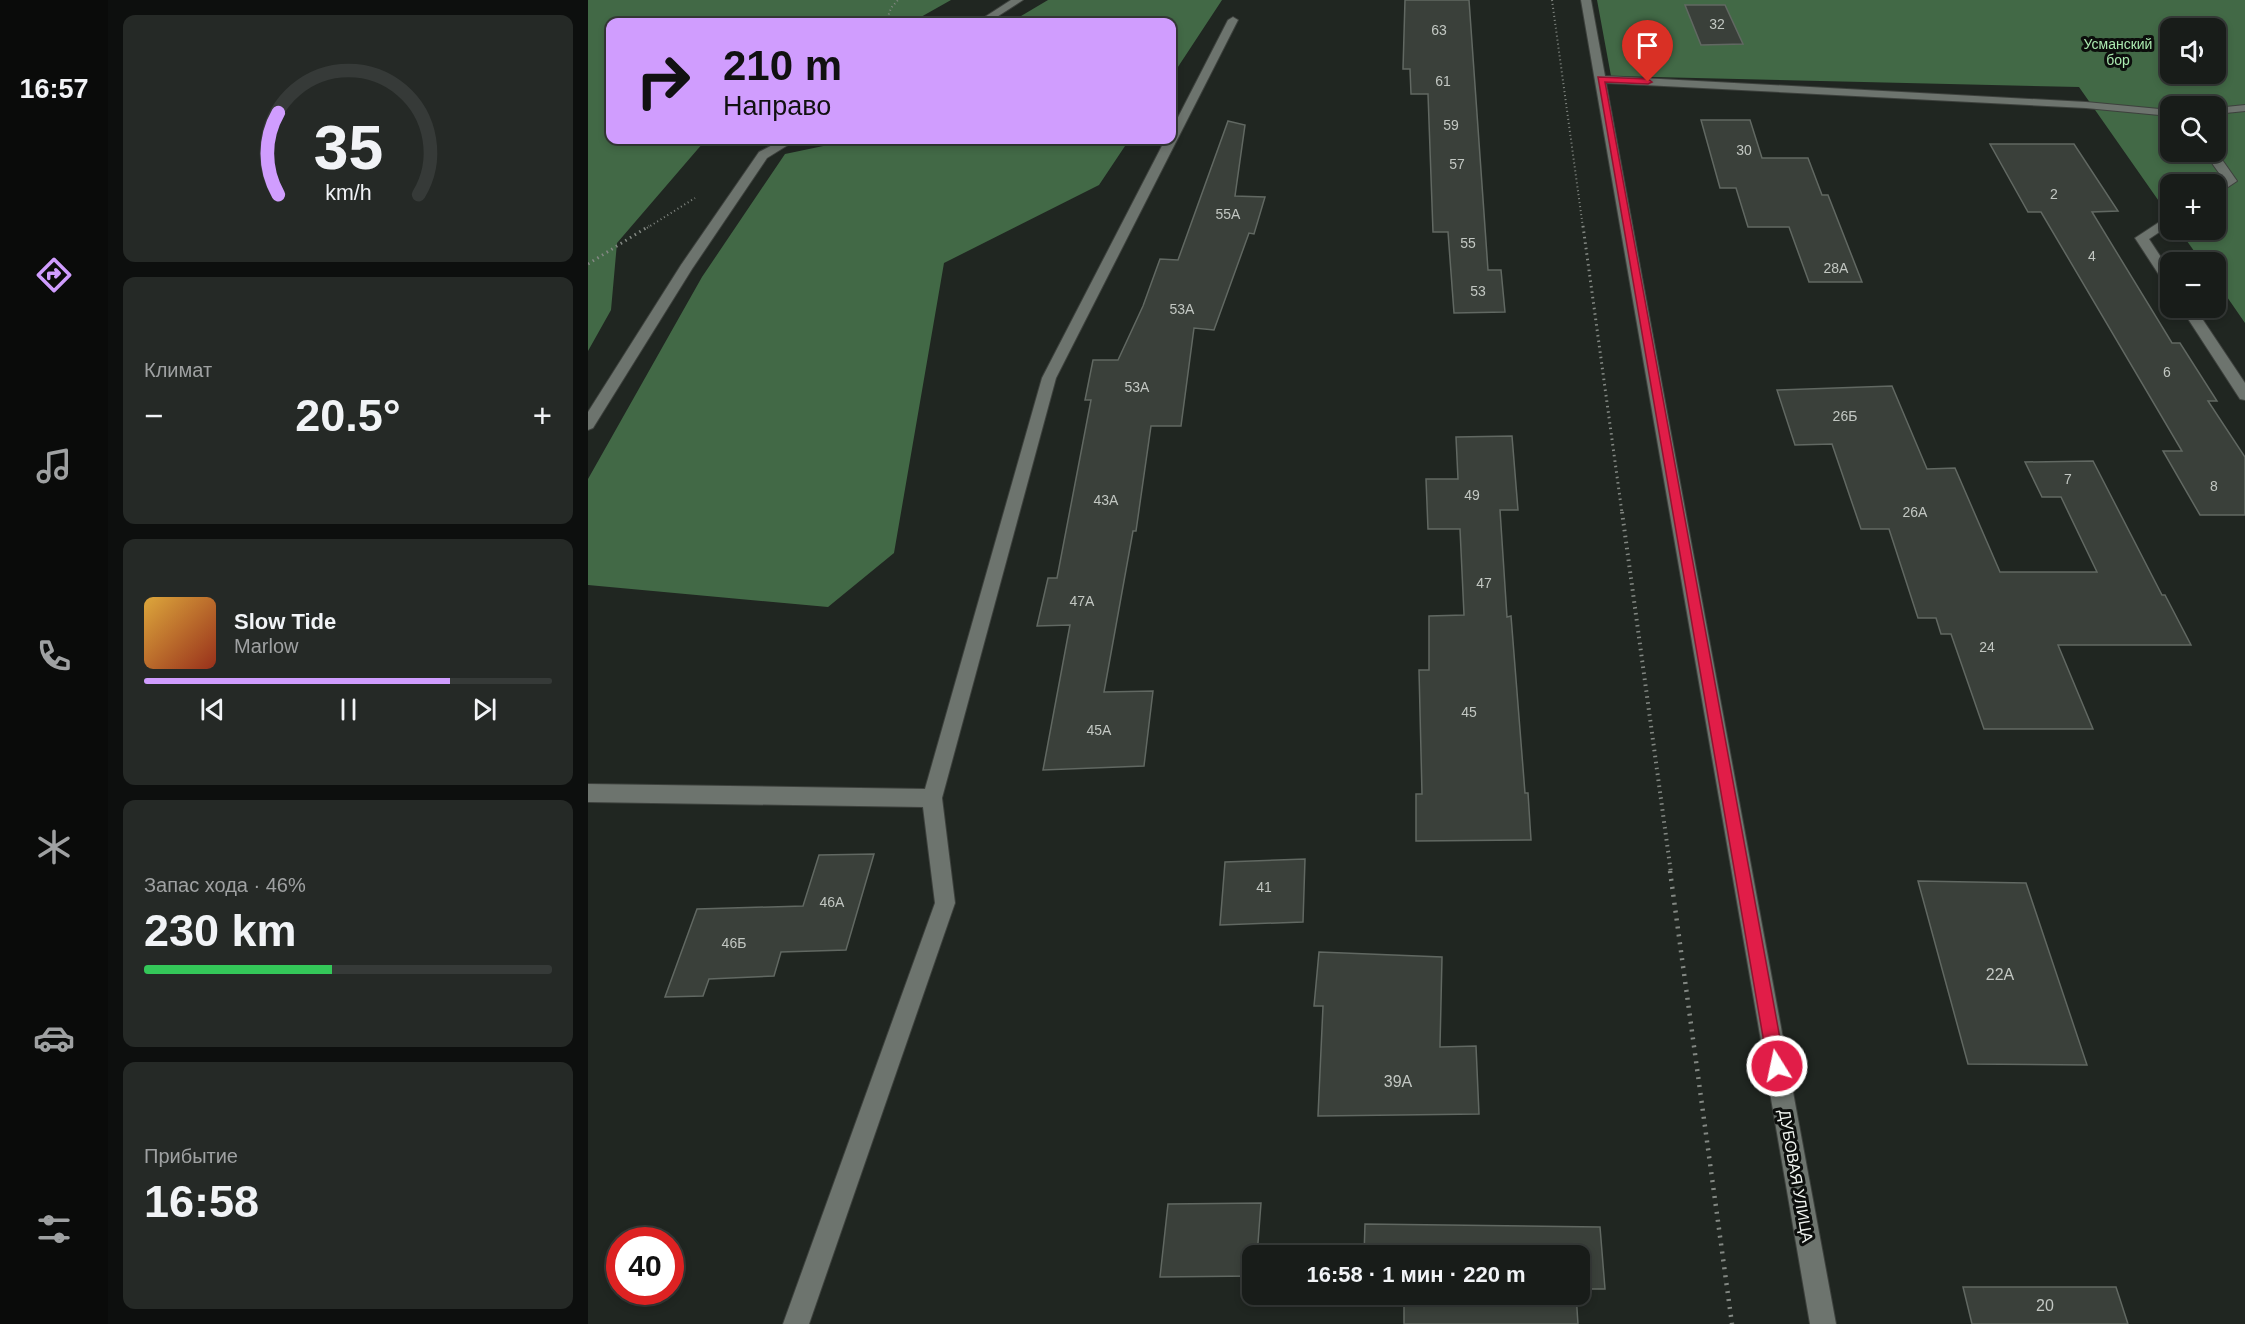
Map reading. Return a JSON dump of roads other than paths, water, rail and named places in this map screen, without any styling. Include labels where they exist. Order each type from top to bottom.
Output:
[{"type":"street","points":[[989,18],[1018,0]]},
{"type":"street","name":"ДУБОВАЯ УЛИЦА","points":[[1586,0],[1823,1324]]},
{"type":"street","points":[[1176,129],[1233,20]]},
{"type":"street","points":[[1600,79],[2086,105],[2160,112]]},
{"type":"street","points":[[2226,110],[2245,108]]},
{"type":"street","points":[[588,423],[686,268],[764,155],[783,144]]},
{"type":"street","points":[[796,1324],[945,903],[932,798],[1049,378],[1168,144]]},
{"type":"street","points":[[2160,226],[2142,238],[2160,266]]},
{"type":"street","points":[[2195,318],[2245,395]]},
{"type":"street","points":[[588,793],[932,798]]},
{"type":"park label","name":"Усманский бор","points":[[2118,52]]}]
